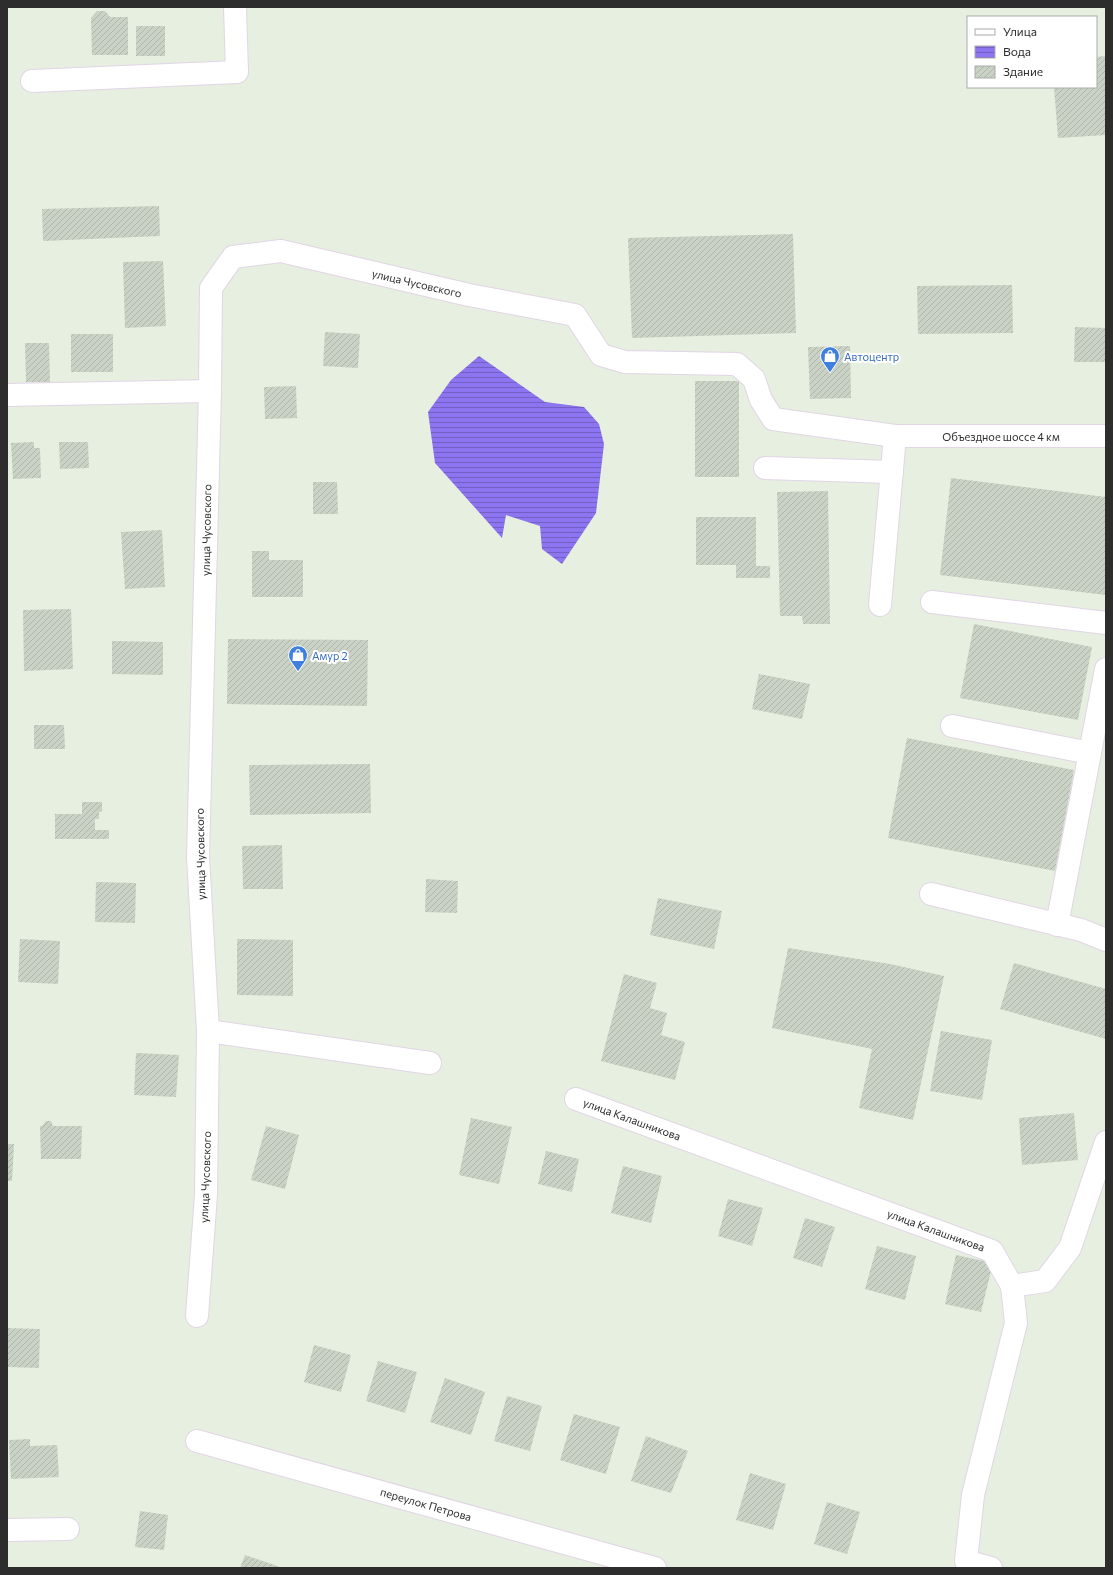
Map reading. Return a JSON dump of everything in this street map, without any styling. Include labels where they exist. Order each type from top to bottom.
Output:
[{"type":"street","points":[[32,81],[237,72],[236,7]]},
{"type":"street","name":"улица Чусовского","points":[[197,1316],[206,1195],[208,1031],[198,857],[210,391],[211,288],[233,257],[281,251],[469,295],[575,315]]},
{"type":"street","name":"Объездное шоссе 4 км","points":[[575,315],[601,354],[625,362],[737,364],[754,379],[760,400],[773,419],[895,436],[1106,436]]},
{"type":"street","points":[[7,395],[210,391]]},
{"type":"street","points":[[880,605],[895,436]]},
{"type":"street","points":[[765,468],[892,472]]},
{"type":"street","points":[[932,602],[1106,623]]},
{"type":"street","points":[[1057,925],[1106,669]]},
{"type":"street","points":[[952,726],[1090,753]]},
{"type":"street","points":[[931,894],[1081,930],[1106,940]]},
{"type":"street","points":[[208,1031],[430,1063]]},
{"type":"street","name":"улица Калашникова","points":[[576,1099],[992,1251],[1012,1286],[1016,1323],[973,1494],[964,1565],[991,1568]]},
{"type":"street","points":[[1012,1286],[1045,1281],[1070,1248],[1106,1142]]},
{"type":"street","name":"переулок Петрова","points":[[197,1441],[655,1568]]},
{"type":"street","points":[[7,1530],[68,1530]]},
{"type":"water","points":[[479,356],[545,402],[584,407],[599,424],[604,444],[596,513],[562,564],[542,549],[540,526],[506,515],[502,538],[435,463],[428,412],[451,380]]},
{"type":"building","points":[[97,11],[105,11],[110,17],[128,17],[128,55],[92,55],[91,18]]},
{"type":"building","points":[[136,26],[165,26],[165,56],[136,56]]},
{"type":"building","points":[[1106,56],[1106,135],[1058,138],[1054,88],[1097,88],[1097,57]]},
{"type":"building","points":[[159,206],[160,236],[43,241],[42,209]]},
{"type":"building","points":[[793,234],[796,333],[632,338],[628,238]]},
{"type":"building","points":[[163,261],[166,326],[125,328],[123,262]]},
{"type":"building","points":[[1012,285],[1013,333],[918,334],[917,286]]},
{"type":"building","points":[[1075,327],[1106,328],[1106,362],[1074,362]]},
{"type":"building","points":[[325,332],[360,334],[358,368],[323,366]]},
{"type":"building","points":[[71,334],[113,334],[113,372],[71,372]]},
{"type":"building","points":[[25,343],[49,343],[50,382],[26,382]]},
{"type":"building","name":"Автоцентр","points":[[850,346],[851,398],[810,399],[808,347]]},
{"type":"building","points":[[695,381],[739,381],[739,477],[695,477]]},
{"type":"building","points":[[296,386],[297,418],[265,419],[264,387]]},
{"type":"building","points":[[34,442],[34,448],[40,448],[41,478],[13,479],[11,443]]},
{"type":"building","points":[[59,442],[88,442],[89,468],[60,469]]},
{"type":"building","points":[[951,478],[1106,497],[1106,595],[940,575]]},
{"type":"building","points":[[313,482],[337,482],[338,514],[313,514]]},
{"type":"building","points":[[828,491],[830,624],[803,624],[802,616],[780,616],[777,492]]},
{"type":"building","points":[[696,517],[756,517],[756,566],[770,566],[770,578],[736,578],[736,565],[696,565]]},
{"type":"building","points":[[162,530],[165,587],[125,589],[121,532]]},
{"type":"building","points":[[252,551],[269,551],[269,560],[303,560],[303,597],[252,597]]},
{"type":"building","points":[[71,609],[73,669],[24,671],[23,610]]},
{"type":"building","points":[[974,624],[1092,647],[1078,720],[960,698]]},
{"type":"building","name":"Амур 2","points":[[228,639],[368,640],[367,706],[227,704]]},
{"type":"building","points":[[112,641],[163,642],[163,675],[112,674]]},
{"type":"building","points":[[759,674],[810,684],[802,719],[752,709]]},
{"type":"building","points":[[34,725],[64,725],[65,749],[34,749]]},
{"type":"building","points":[[907,738],[1074,770],[1055,871],[888,838]]},
{"type":"building","points":[[370,764],[371,813],[250,815],[249,765]]},
{"type":"building","points":[[82,802],[102,802],[102,811],[99,812],[99,819],[95,819],[95,830],[109,830],[109,839],[55,839],[55,814],[82,814]]},
{"type":"building","points":[[282,845],[283,889],[243,889],[242,846]]},
{"type":"building","points":[[426,879],[458,881],[457,913],[425,912]]},
{"type":"building","points":[[96,882],[136,883],[135,923],[95,922]]},
{"type":"building","points":[[658,898],[722,911],[714,949],[650,935]]},
{"type":"building","points":[[20,939],[60,941],[58,984],[18,982]]},
{"type":"building","points":[[237,939],[293,940],[293,996],[237,995]]},
{"type":"building","points":[[788,948],[890,964],[944,976],[913,1120],[859,1108],[872,1049],[772,1028]]},
{"type":"building","points":[[1014,963],[1106,989],[1106,1039],[1000,1009]]},
{"type":"building","points":[[624,974],[657,983],[650,1008],[667,1013],[661,1035],[685,1042],[675,1080],[601,1061]]},
{"type":"building","points":[[941,1031],[992,1040],[982,1100],[930,1091]]},
{"type":"building","points":[[136,1053],[179,1055],[176,1097],[134,1095]]},
{"type":"building","points":[[1074,1113],[1078,1160],[1022,1165],[1019,1118]]},
{"type":"building","points":[[471,1118],[512,1127],[499,1184],[459,1175]]},
{"type":"building","points":[[46,1121],[51,1121],[53,1126],[82,1126],[81,1159],[41,1159],[40,1126],[42,1126]]},
{"type":"building","points":[[266,1126],[299,1135],[285,1189],[251,1180]]},
{"type":"building","points":[[7,1144],[14,1144],[12,1181],[7,1181]]},
{"type":"building","points":[[546,1151],[579,1159],[572,1192],[538,1184]]},
{"type":"building","points":[[623,1166],[662,1176],[651,1223],[611,1213]]},
{"type":"building","points":[[728,1199],[763,1208],[752,1246],[718,1236]]},
{"type":"building","points":[[805,1218],[835,1227],[822,1267],[793,1258]]},
{"type":"building","points":[[877,1246],[916,1256],[905,1300],[865,1289]]},
{"type":"building","points":[[956,1255],[993,1263],[981,1312],[945,1304]]},
{"type":"building","points":[[7,1328],[40,1329],[39,1368],[7,1367]]},
{"type":"building","points":[[314,1345],[351,1355],[341,1392],[304,1382]]},
{"type":"building","points":[[378,1361],[417,1372],[405,1413],[366,1401]]},
{"type":"building","points":[[445,1378],[485,1392],[471,1435],[430,1422]]},
{"type":"building","points":[[507,1396],[542,1406],[530,1451],[494,1441]]},
{"type":"building","points":[[574,1414],[620,1427],[606,1474],[560,1460]]},
{"type":"building","points":[[646,1436],[688,1451],[671,1493],[631,1481]]},
{"type":"building","points":[[30,1439],[30,1446],[57,1445],[59,1477],[11,1479],[9,1440]]},
{"type":"building","points":[[750,1473],[786,1484],[773,1530],[736,1520]]},
{"type":"building","points":[[827,1502],[860,1512],[847,1554],[814,1544]]},
{"type":"building","points":[[140,1511],[168,1515],[164,1550],[135,1547]]},
{"type":"building","points":[[245,1555],[283,1568],[240,1568]]},
{"type":"place","name":"Автоцентр","points":[[830,373]]},
{"type":"place","name":"Амур 2","points":[[298,672]]}]
